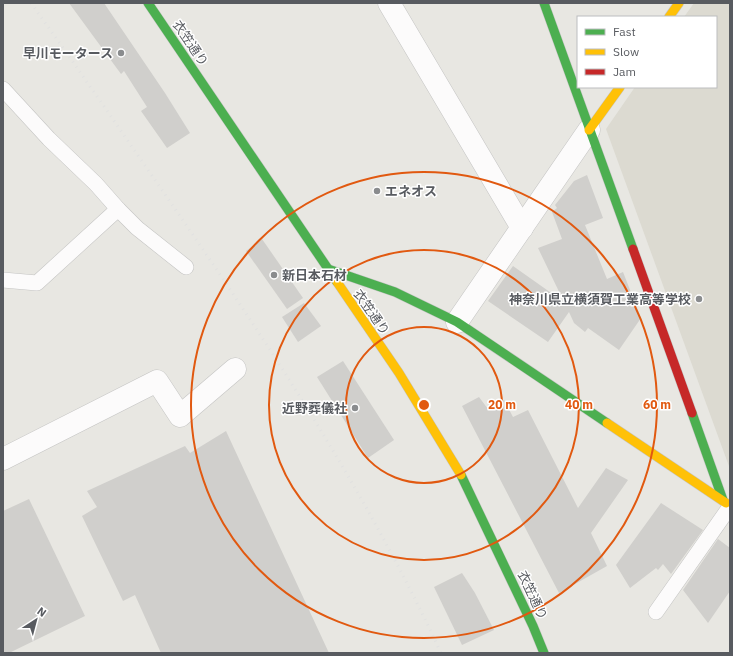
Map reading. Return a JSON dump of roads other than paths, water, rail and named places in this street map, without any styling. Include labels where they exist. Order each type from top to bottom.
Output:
[{"type":"street","name":"衣笠通り","points":[[148,3],[399,373],[460,473],[533,626],[544,653]]},
{"type":"street","points":[[389,3],[522,228]]},
{"type":"street","points":[[544,3],[589,130],[728,505]]},
{"type":"street","points":[[670,16],[679,3]]},
{"type":"street","points":[[457,322],[619,88]]},
{"type":"street","points":[[328,269],[395,292],[457,322],[728,505]]},
{"type":"street","points":[[3,459],[157,381],[180,416],[235,369]]},
{"type":"lane","points":[[3,89],[49,139],[96,184],[137,228],[186,267]]},
{"type":"lane","points":[[3,280],[37,283],[118,209]]},
{"type":"lane","points":[[656,612],[728,505]]},
{"type":"railway","points":[[31,3],[210,260],[317,424],[413,594],[441,653]]},
{"type":"place","name":"早川モータース","points":[[121,53]]},
{"type":"place","name":"エネオス","points":[[377,191]]},
{"type":"place","name":"新日本石材","points":[[274,275]]},
{"type":"place","name":"神奈川県立横須賀工業高等学校","points":[[699,299]]},
{"type":"place","name":"近野葬儀社","points":[[355,408]]}]
